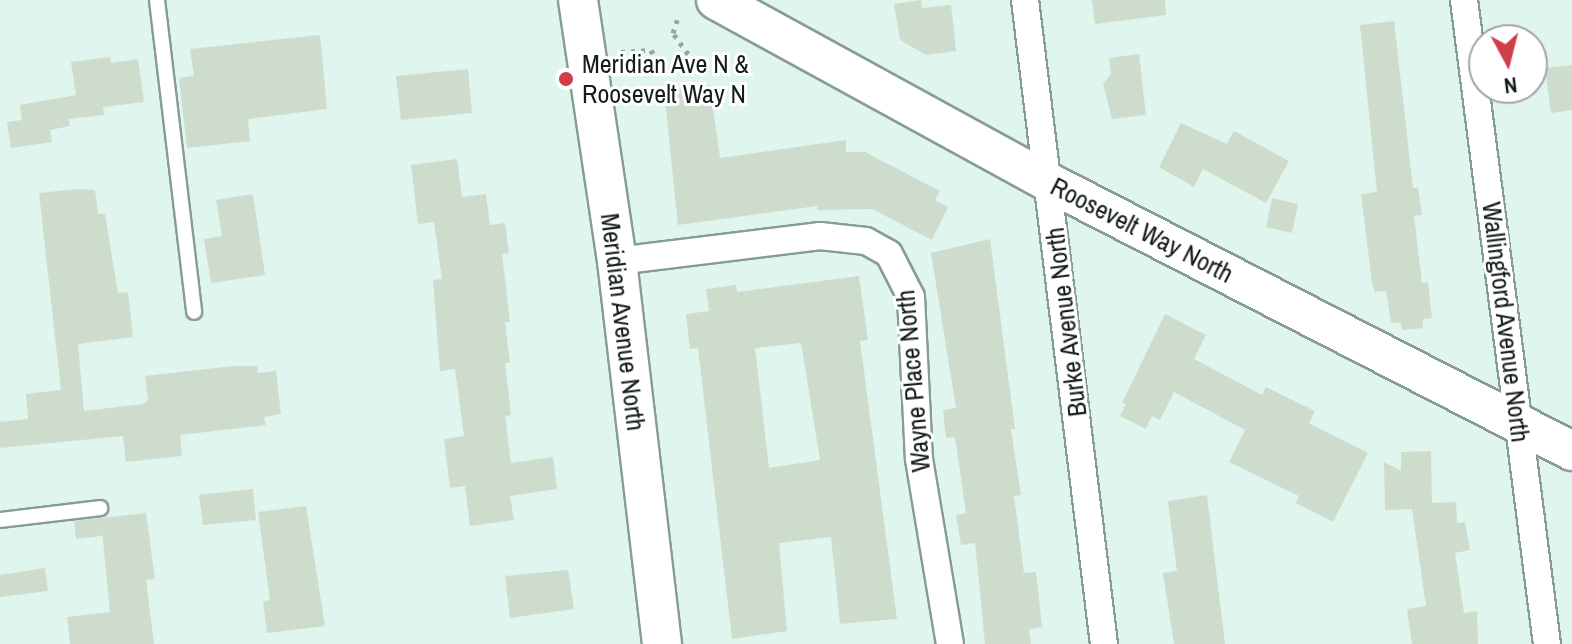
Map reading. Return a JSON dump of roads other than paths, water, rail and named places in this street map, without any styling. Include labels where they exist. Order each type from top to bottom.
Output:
[{"type":"street","name":"Meridian Avenue North","points":[[578,0],[617,261],[662,644]]},
{"type":"street","name":"Roosevelt Way North","points":[[716,0],[1050,183],[1572,451]]},
{"type":"street","name":"Burke Avenue North","points":[[1025,0],[1050,183],[1104,644]]},
{"type":"street","name":"Wallingford Avenue North","points":[[1464,0],[1547,644]]},
{"type":"street","name":"Wayne Place North","points":[[617,261],[820,236],[866,241],[889,254],[911,297],[919,459],[950,644]]},
{"type":"lane","points":[[157,0],[194,312]]},
{"type":"lane","points":[[0,520],[100,508]]},
{"type":"place","name":"Meridian Ave N & Roosevelt Way N","points":[[566,79]]}]
